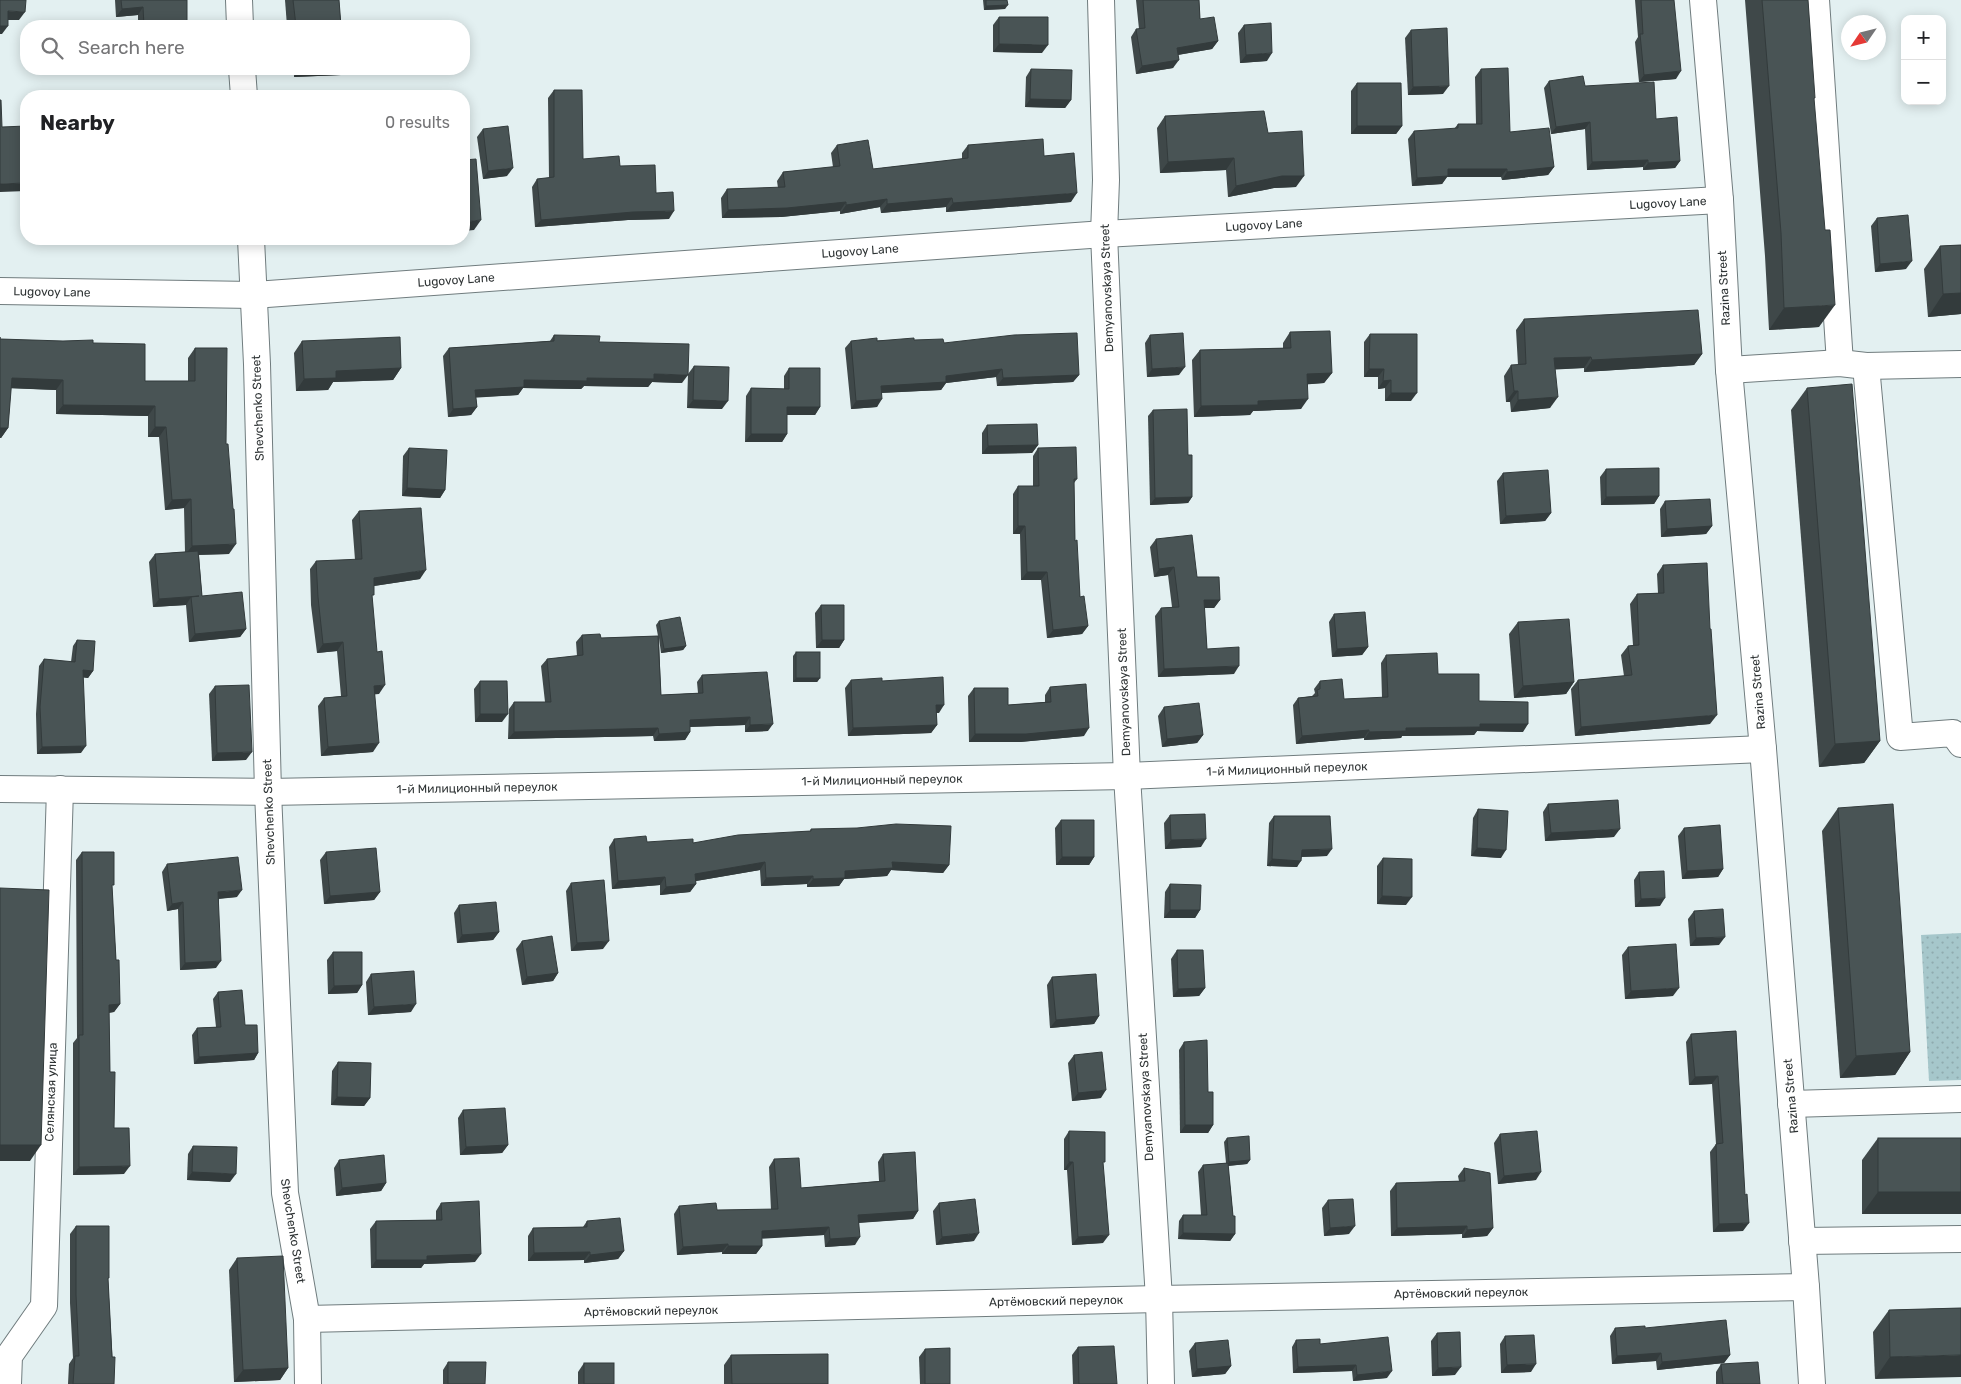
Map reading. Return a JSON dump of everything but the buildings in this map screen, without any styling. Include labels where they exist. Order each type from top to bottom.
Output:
[{"type":"street","points":[[239,0],[240,20]]},
{"type":"street","name":"Demyanovskaya Street","points":[[1101,0],[1106,180],[1104,234],[1127,776],[1159,1299],[1161,1384]]},
{"type":"street","name":"Razina Street","points":[[1703,0],[1720,200],[1729,370],[1763,749],[1812,1384]]},
{"type":"street","points":[[1816,0],[1840,363]]},
{"type":"street","points":[[242,75],[244,90]]},
{"type":"street","name":"Lugovoy Lane","points":[[0,291],[253,295],[1104,234],[1720,200]]},
{"type":"street","name":"Shevchenko Street","points":[[250,245],[257,364],[268,792],[285,1193],[307,1319],[308,1384]]},
{"type":"street","points":[[1729,370],[1840,363],[1866,366],[1961,364]]},
{"type":"street","points":[[1866,366],[1900,737],[1953,733],[1961,744]]},
{"type":"street","name":"1-й Милиционный переулок","points":[[0,789],[268,792],[1127,776],[1763,749]]},
{"type":"street","name":"Селянская улица","points":[[8,1384],[4,1356],[44,1306],[60,789]]},
{"type":"street","points":[[1791,1104],[1961,1099]]},
{"type":"street","points":[[1802,1241],[1961,1239]]},
{"type":"street","name":"Артёмовский переулок","points":[[307,1319],[1159,1299],[1806,1287]]},
{"type":"shaded area","points":[[1961,933],[1961,1080],[1929,1081],[1921,935]]}]
